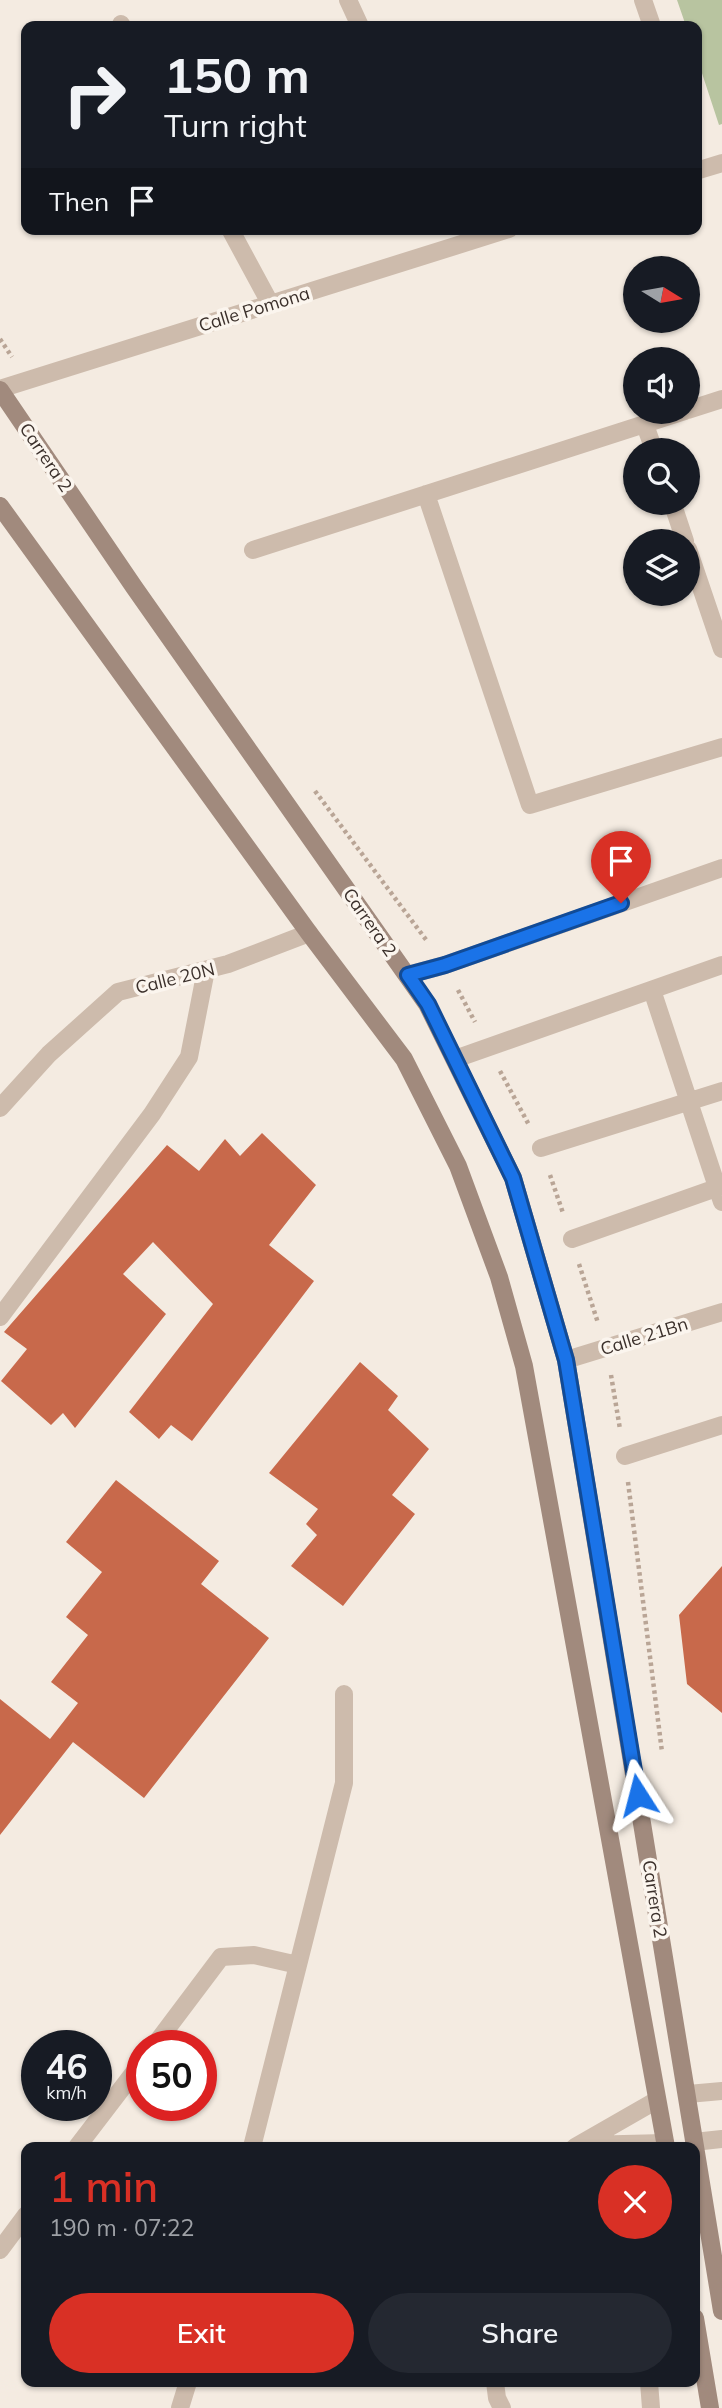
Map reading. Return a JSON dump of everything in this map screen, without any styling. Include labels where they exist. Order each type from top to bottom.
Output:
[{"type":"main road","name":"Carrera 2","points":[[0,389],[134,587],[428,1004],[513,1178],[566,1360],[694,2142]]},
{"type":"main road","name":"Carrera 2","points":[[0,506],[309,933],[404,1059],[458,1166],[499,1277],[524,1366],[664,2142]]},
{"type":"main road","name":"Carrera 2","points":[[700,2178],[722,2311]]},
{"type":"main road","points":[[700,2348],[710,2408]]},
{"type":"street","points":[[348,0],[358,21]]},
{"type":"street","points":[[643,0],[650,21]]},
{"type":"street","points":[[702,167],[722,163]]},
{"type":"street","points":[[233,235],[270,303]]},
{"type":"street","name":"Calle Pomona","points":[[0,389],[270,303],[458,237]]},
{"type":"street","points":[[700,406],[722,399]]},
{"type":"street","points":[[253,550],[648,424]]},
{"type":"street","points":[[645,425],[650,438]]},
{"type":"street","points":[[425,494],[530,805],[722,747]]},
{"type":"street","points":[[700,584],[722,649]]},
{"type":"street","points":[[408,975],[445,965],[722,867]]},
{"type":"street","name":"Calle 20N","points":[[0,1108],[49,1054],[118,992],[228,964],[309,933]]},
{"type":"street","points":[[455,1059],[722,965]]},
{"type":"street","points":[[0,1317],[152,1114],[189,1056],[206,970]]},
{"type":"street","points":[[572,1239],[720,1192],[652,990]]},
{"type":"street","points":[[541,1148],[722,1091]]},
{"type":"street","name":"Calle 21Bn","points":[[566,1360],[722,1312]]},
{"type":"street","points":[[625,1456],[722,1425]]},
{"type":"street","points":[[253,2142],[344,1783],[344,1694]]},
{"type":"street","points":[[166,2030],[221,1957],[254,1955],[298,1965]]},
{"type":"street","points":[[82,2142],[126,2083]]},
{"type":"street","points":[[688,2094],[722,2091]]},
{"type":"street","points":[[584,2142],[657,2100]]},
{"type":"street","points":[[694,2142],[722,2139]]},
{"type":"street","points":[[0,2250],[21,2222]]},
{"type":"street","points":[[180,2408],[186,2387]]},
{"type":"street","points":[[496,2387],[502,2408]]},
{"type":"street","points":[[649,2387],[651,2408]]},
{"type":"green space","points":[[677,0],[722,0],[722,124],[719,125],[702,73],[702,21],[684,21]]},
{"type":"building","points":[[262,1133],[316,1185],[269,1245],[314,1281],[192,1441],[171,1425],[159,1439],[129,1412],[213,1304],[153,1242],[123,1274],[166,1314],[75,1428],[63,1413],[51,1425],[1,1381],[27,1349],[4,1332],[167,1145],[199,1171],[225,1139],[240,1156]]},
{"type":"building","points":[[360,1362],[398,1396],[388,1410],[429,1449],[392,1495],[415,1514],[343,1606],[291,1566],[317,1535],[306,1524],[318,1509],[269,1473]]},
{"type":"building","points":[[116,1480],[219,1561],[201,1584],[269,1638],[144,1798],[73,1742],[0,1835],[0,1699],[50,1739],[78,1703],[51,1682],[88,1635],[66,1617],[102,1572],[66,1542]]},
{"type":"building","points":[[722,1566],[722,1713],[687,1684],[679,1615]]},
{"type":"route","points":[[621,903],[445,965],[408,975],[428,1004],[513,1178],[553,1312],[566,1360],[638,1795]]}]
